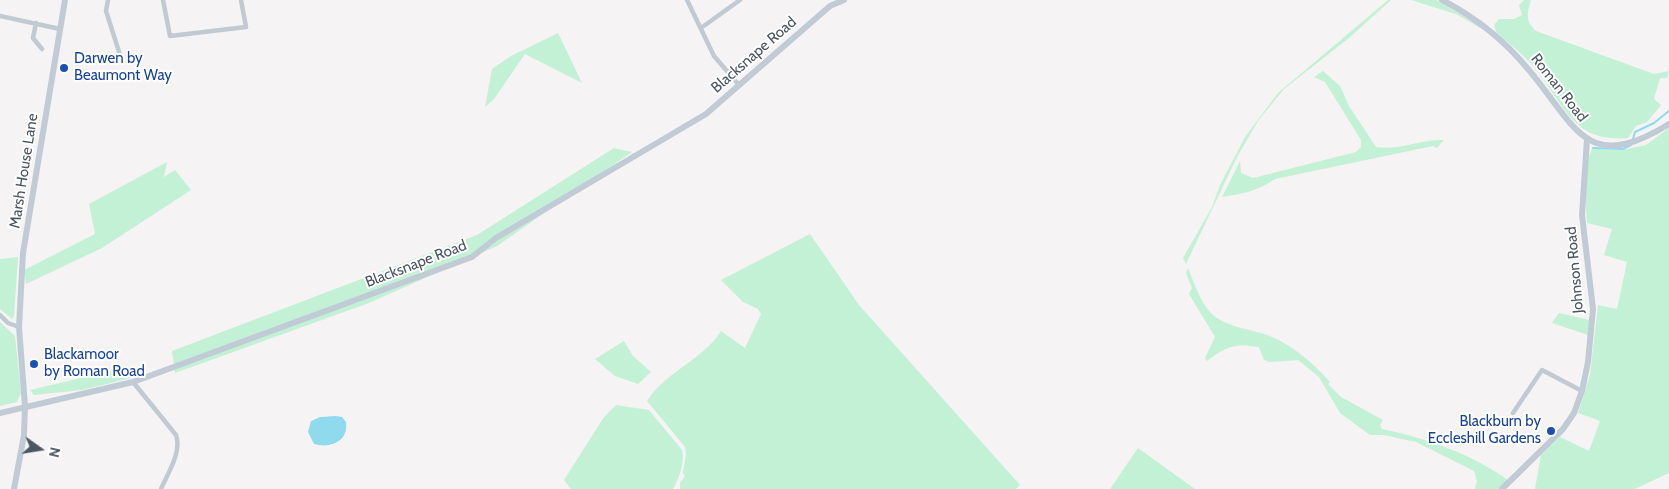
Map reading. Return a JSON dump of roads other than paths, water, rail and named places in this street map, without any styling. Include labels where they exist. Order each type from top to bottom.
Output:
[{"type":"street","name":"Marsh House Lane","points":[[14,489],[24,435],[26,406],[19,327],[23,252],[65,0]]},
{"type":"street","points":[[108,0],[106,11],[121,58]]},
{"type":"street","points":[[163,0],[170,36],[246,27],[241,0]]},
{"type":"street","points":[[687,0],[714,56],[739,85]]},
{"type":"street","points":[[701,28],[740,0]]},
{"type":"street","name":"Roman Road","points":[[1442,0],[1486,28],[1521,60],[1567,120],[1586,139],[1604,144],[1630,143],[1643,139],[1669,124]]},
{"type":"street","name":"Blacksnape Road","points":[[0,413],[133,382],[472,257],[496,238],[706,114],[830,6],[840,1]]},
{"type":"street","points":[[0,16],[60,29]]},
{"type":"street","points":[[36,23],[33,38],[42,49]]},
{"type":"street","name":"Johnson Road","points":[[1502,489],[1563,430],[1574,413],[1582,391],[1588,362],[1593,309],[1582,215],[1586,139]]},
{"type":"street","points":[[0,315],[8,323],[19,327]]},
{"type":"street","points":[[1513,413],[1542,370],[1582,391]]},
{"type":"street","points":[[133,382],[176,435],[178,442],[172,464],[161,489]]},
{"type":"water","points":[[320,417],[342,417],[346,422],[345,434],[341,439],[332,444],[314,444],[308,432],[311,421]]},
{"type":"waterway","points":[[1633,139],[1635,132],[1654,123],[1669,111]]},
{"type":"waterway","points":[[1593,148],[1623,149],[1631,145]]},
{"type":"place","name":"Darwen by Beaumont Way","points":[[64,68]]},
{"type":"place","name":"Blackamoor by Roman Road","points":[[34,364]]},
{"type":"place","name":"Blackburn by Eccleshill Gardens","points":[[1551,431]]}]
